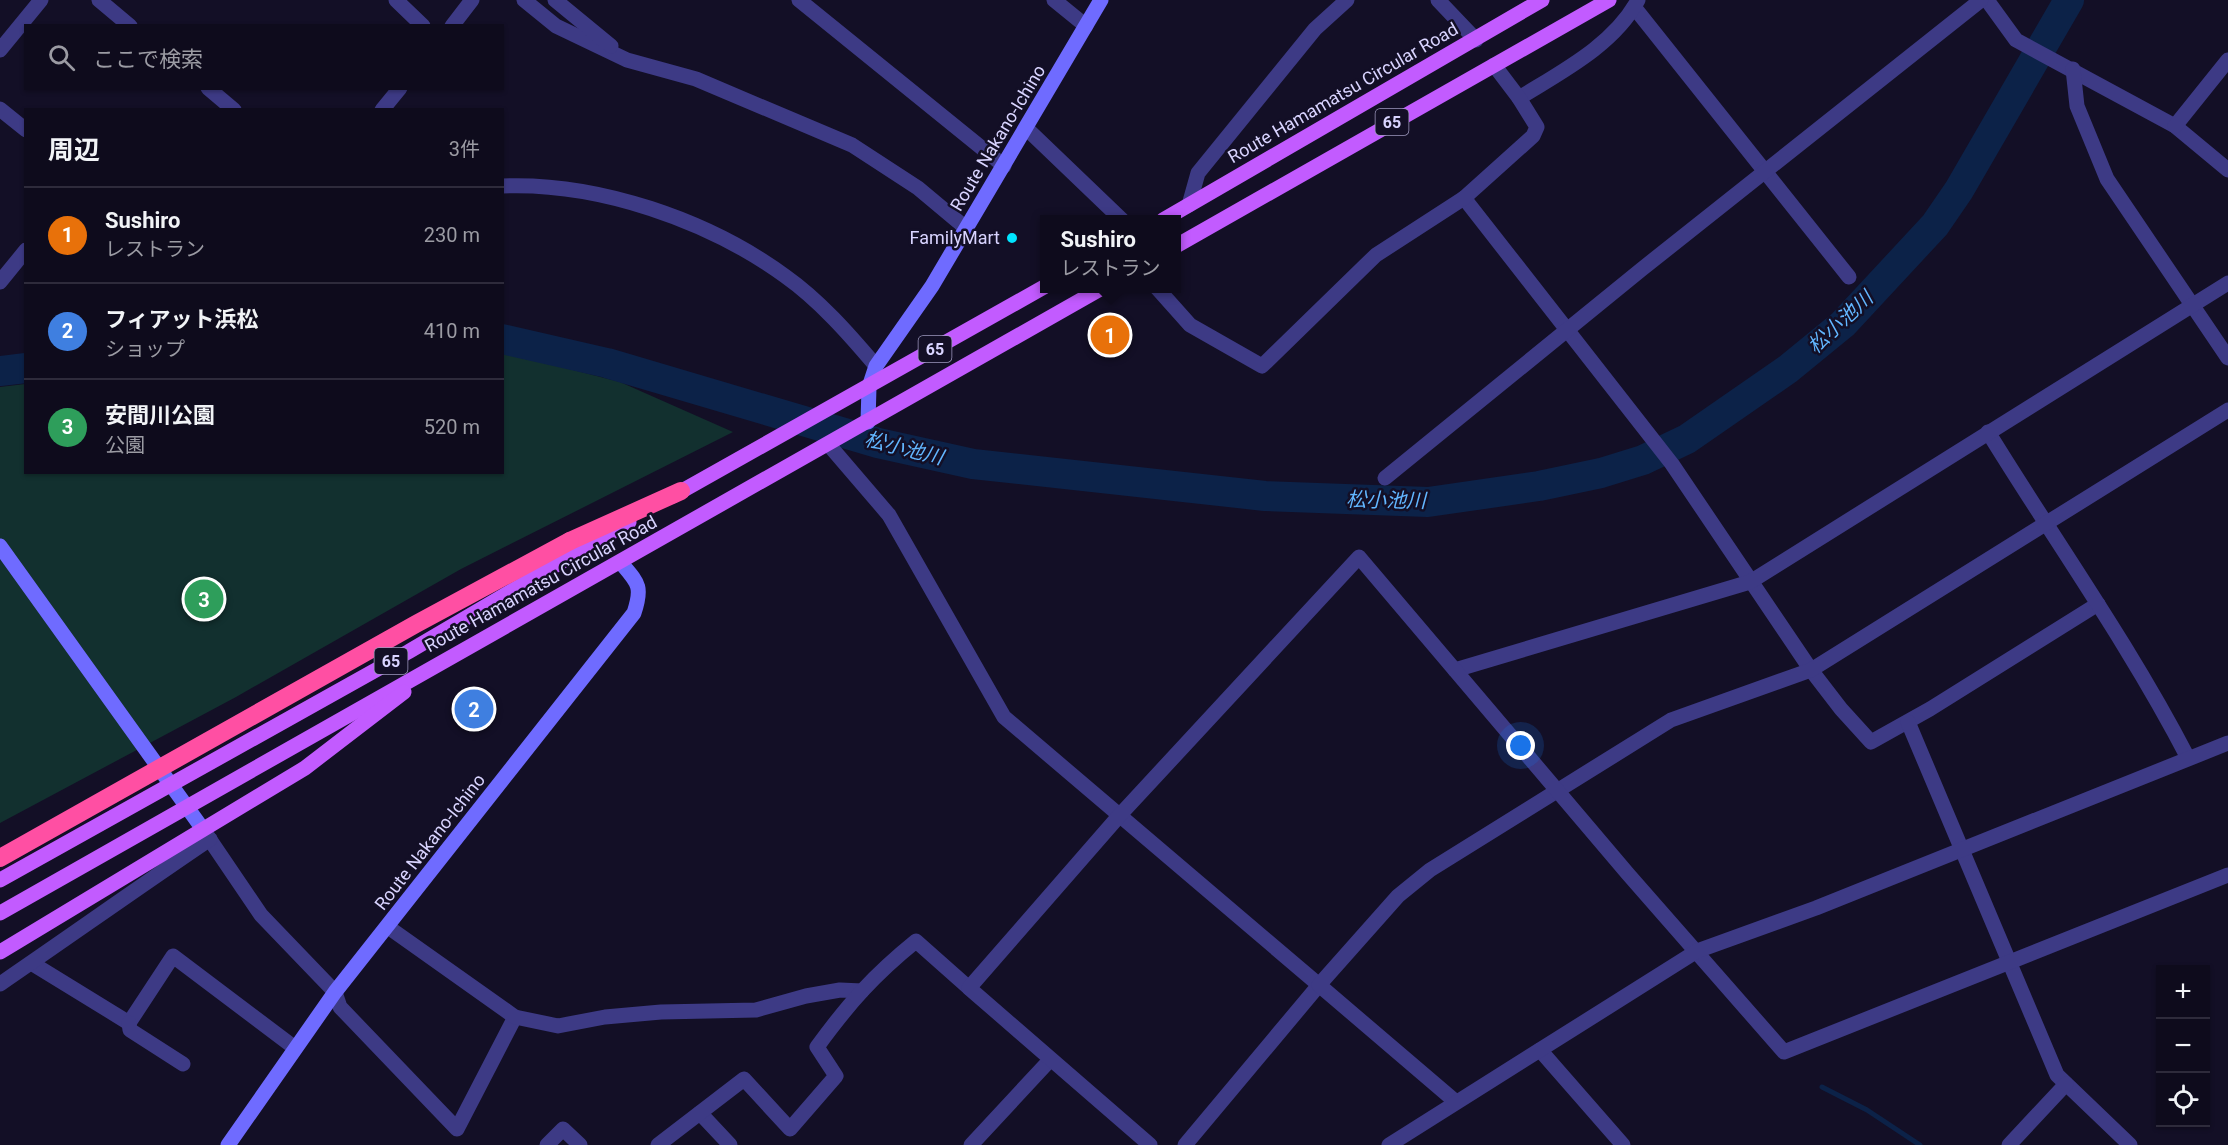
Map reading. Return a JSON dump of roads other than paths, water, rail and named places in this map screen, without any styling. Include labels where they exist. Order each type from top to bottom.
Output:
[{"type":"highway","points":[[0,858],[570,541],[681,491]]},
{"type":"main road","name":"Route Nakano-Ichino","points":[[868,422],[869,387],[876,366],[932,286],[1101,0]]},
{"type":"main road","name":"Route Hamamatsu Circular Road","points":[[1170,215],[1542,0]]},
{"type":"main road","name":"65","points":[[1181,243],[1609,0]]},
{"type":"main road","name":"Route Hamamatsu Circular Road","points":[[0,880],[408,652],[681,491],[1040,289]]},
{"type":"main road","name":"Route Hamamatsu Circular Road","points":[[0,913],[188,808],[456,653],[621,563],[1093,293]]},
{"type":"main road","points":[[0,546],[206,834]]},
{"type":"main road","name":"Route Nakano-Ichino","points":[[228,1145],[335,992],[634,613],[640,597],[638,584],[621,563]]},
{"type":"main road","name":"65","points":[[6,949],[206,834],[305,768],[456,653]]},
{"type":"street","points":[[0,50],[41,0]]},
{"type":"street","points":[[99,0],[128,24]]},
{"type":"street","points":[[396,0],[421,24]]},
{"type":"street","points":[[454,24],[472,0]]},
{"type":"street","points":[[524,0],[556,26],[627,60],[696,79],[852,145],[918,188],[967,229]]},
{"type":"street","points":[[555,0],[627,60]]},
{"type":"street","points":[[799,0],[1004,166]]},
{"type":"street","points":[[1054,0],[1086,26]]},
{"type":"street","points":[[1189,205],[1198,173],[1315,29],[1347,0]]},
{"type":"street","points":[[1438,0],[1476,40]]},
{"type":"street","points":[[1385,478],[1981,0]]},
{"type":"street","points":[[1987,0],[2016,40],[2175,126],[2228,170]]},
{"type":"street","points":[[1520,98],[1581,60],[1619,25],[1636,4],[1849,277]]},
{"type":"street","points":[[2175,126],[2228,60]]},
{"type":"street","points":[[1161,293],[1190,325],[1262,366],[1376,255],[1464,198],[1533,136],[1537,127],[1520,98],[1494,64]]},
{"type":"street","points":[[2073,69],[2077,106],[2107,179],[2228,358]]},
{"type":"street","points":[[210,90],[232,108]]},
{"type":"street","points":[[384,108],[398,90]]},
{"type":"street","points":[[0,109],[24,128]]},
{"type":"street","points":[[1026,128],[1118,215]]},
{"type":"street","points":[[504,186],[599,193],[658,210],[742,248],[786,276],[854,340],[876,366]]},
{"type":"street","points":[[1464,198],[1672,464],[1811,670],[1840,709],[1871,742],[1908,722],[2098,604]]},
{"type":"street","points":[[0,282],[24,252]]},
{"type":"street","points":[[1455,670],[1750,582],[2228,282]]},
{"type":"street","points":[[1185,1145],[1318,985],[1398,896],[1430,870],[1671,720],[1811,670],[2228,410]]},
{"type":"street","points":[[1988,432],[2045,526],[2146,679],[2188,758]]},
{"type":"street","points":[[831,443],[889,515],[1004,717],[1456,1102]]},
{"type":"street","points":[[969,988],[1119,816],[1359,557],[1558,792],[1784,1052],[2228,875]]},
{"type":"street","points":[[1908,722],[2057,1075],[2130,1145]]},
{"type":"street","points":[[1389,1145],[1697,951],[1816,908],[2228,743]]},
{"type":"street","points":[[0,984],[33,964],[206,834],[261,915],[335,992],[340,1007],[457,1129],[515,1017]]},
{"type":"street","points":[[388,927],[515,1017],[558,1026],[605,1017],[661,1012],[756,1010],[806,996],[840,990],[862,990]]},
{"type":"street","points":[[658,1145],[744,1079],[789,1129],[836,1076],[818,1047],[851,1000],[916,941],[1150,1145]]},
{"type":"street","points":[[183,1064],[130,1030],[129,1023],[173,956],[295,1048]]},
{"type":"street","points":[[33,964],[129,1023]]},
{"type":"street","points":[[1540,1050],[1623,1145]]},
{"type":"street","points":[[971,1145],[1050,1060]]},
{"type":"street","points":[[2009,1145],[2066,1084]]},
{"type":"street","points":[[700,1113],[730,1145]]},
{"type":"street","points":[[547,1145],[563,1129],[580,1145]]},
{"type":"waterway","name":"松小池川","points":[[504,339],[607,363],[878,443],[973,464],[1265,496],[1428,502],[1539,486],[1601,473],[1643,460],[1687,439],[1788,369],[1843,324],[1935,225],[1959,190],[2069,0]]},
{"type":"waterway","name":"松小池川","points":[[0,371],[24,368]]},
{"type":"waterway","points":[[1822,1087],[1867,1110],[1920,1145]]},
{"type":"place","name":"FamilyMart","points":[[1012,238]]},
{"type":"place","name":"Sushiro","points":[[1110,335]]},
{"type":"place","name":"安間川公園","points":[[204,599]]},
{"type":"place","name":"フィアット浜松","points":[[474,709]]}]
